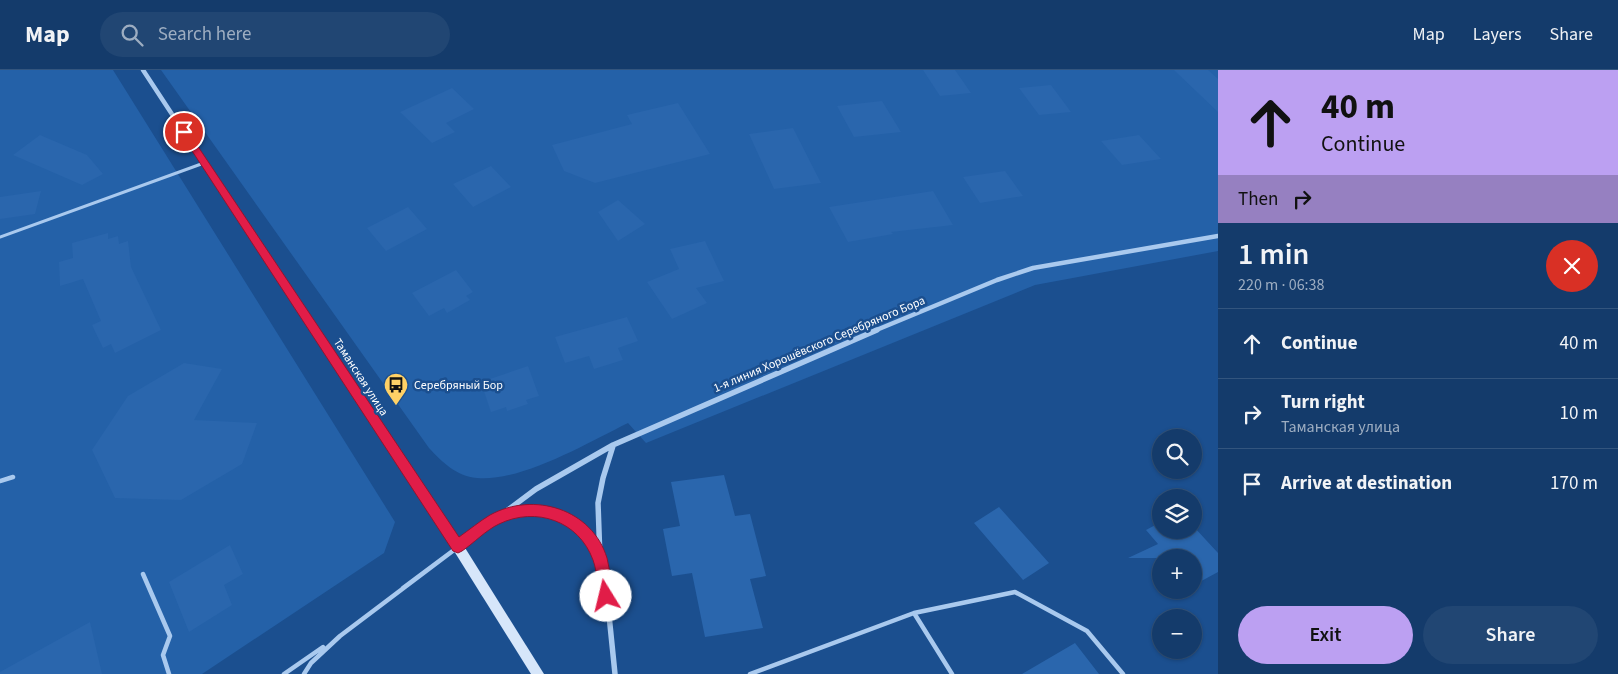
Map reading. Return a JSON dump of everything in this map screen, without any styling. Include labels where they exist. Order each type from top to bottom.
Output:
[{"type":"street","name":"Таманская улица","points":[[143,70],[458,547],[538,674]]},
{"type":"street","name":"1-я линия Хорошёвского Серебряного Бора","points":[[458,547],[536,489],[613,445],[816,355],[996,280],[1033,268],[1218,236]]},
{"type":"street","points":[[613,445],[598,503],[600,559],[609,615],[615,674]]},
{"type":"street","points":[[495,519],[520,511],[544,510],[566,517],[586,532],[600,559]]},
{"type":"lane","points":[[0,237],[204,163]]},
{"type":"lane","points":[[0,481],[12,476]]},
{"type":"lane","points":[[403,588],[458,547]]},
{"type":"lane","points":[[284,674],[340,636],[458,547]]},
{"type":"lane","points":[[143,574],[170,636],[163,655],[169,674]]},
{"type":"lane","points":[[750,674],[914,613],[1015,592],[1088,630],[1123,674]]},
{"type":"lane","points":[[914,613],[952,674]]},
{"type":"lane","points":[[304,674],[312,663],[340,636]]},
{"type":"shaded area","points":[[0,70],[113,70],[395,522],[384,553],[202,674],[0,674]]},
{"type":"shaded area","points":[[161,70],[1218,70],[1218,251],[1035,285],[646,443],[628,423],[534,468],[495,478],[469,477],[450,468],[429,448]]},
{"type":"building","points":[[923,70],[955,70],[971,93],[940,96]]},
{"type":"building","points":[[1174,70],[1208,70],[1218,79],[1218,112]]},
{"type":"building","points":[[1051,85],[1071,112],[1039,115],[1019,88]]},
{"type":"building","points":[[452,88],[474,109],[446,123],[455,132],[432,143],[400,112]]},
{"type":"building","points":[[882,101],[901,132],[854,137],[837,106]]},
{"type":"building","points":[[678,103],[710,154],[595,183],[564,171],[552,145],[632,124],[627,115]]},
{"type":"building","points":[[793,128],[821,183],[774,189],[749,134]]},
{"type":"building","points":[[40,135],[87,155],[103,174],[82,185],[13,155]]},
{"type":"building","points":[[1139,135],[1161,159],[1122,165],[1101,141]]},
{"type":"building","points":[[491,166],[511,187],[473,207],[453,184]]},
{"type":"building","points":[[1005,171],[1023,196],[980,203],[963,177]]},
{"type":"building","points":[[41,191],[35,214],[0,219],[0,197]]},
{"type":"building","points":[[933,191],[953,225],[891,232],[893,234],[848,242],[829,207]]},
{"type":"building","points":[[618,200],[645,224],[618,241],[598,212]]},
{"type":"building","points":[[408,207],[427,229],[386,251],[367,228]]},
{"type":"building","points":[[108,233],[108,239],[118,236],[119,244],[128,241],[131,267],[161,330],[115,353],[111,344],[103,348],[92,325],[101,321],[83,279],[60,286],[59,262],[73,258],[72,243]]},
{"type":"building","points":[[705,241],[724,281],[696,288],[707,303],[672,319],[647,282],[679,269],[670,249]]},
{"type":"building","points":[[456,270],[473,292],[466,296],[470,300],[447,313],[444,308],[429,316],[412,293]]},
{"type":"building","points":[[627,317],[638,341],[618,348],[623,360],[594,369],[589,356],[565,363],[555,337]]},
{"type":"building","points":[[184,363],[222,369],[194,420],[257,423],[242,464],[181,500],[115,498],[92,450],[128,396]]},
{"type":"building","points":[[528,366],[539,396],[526,400],[528,404],[507,411],[506,407],[491,412],[481,382]]},
{"type":"building","points":[[724,475],[735,516],[750,514],[766,576],[750,579],[763,628],[705,637],[692,573],[672,576],[663,529],[680,526],[671,482]]},
{"type":"building","points":[[999,507],[1049,563],[1023,580],[974,523]]},
{"type":"building","points":[[1152,527],[1152,537],[1146,530]]},
{"type":"building","points":[[1202,536],[1218,553],[1218,572],[1202,581],[1202,549],[1152,549],[1152,558],[1128,558],[1158,544],[1154,539],[1202,539]]},
{"type":"building","points":[[230,545],[243,574],[224,585],[232,605],[189,632],[169,582]]},
{"type":"building","points":[[90,622],[102,674],[0,674],[0,672]]},
{"type":"building","points":[[1075,643],[1099,674],[1022,674]]},
{"type":"place","name":"Серебряный Бор","points":[[396,406]]},
{"type":"route","points":[[184,132],[458,547],[495,519],[520,511],[544,510],[566,517],[586,532],[600,559],[606,596]]}]
